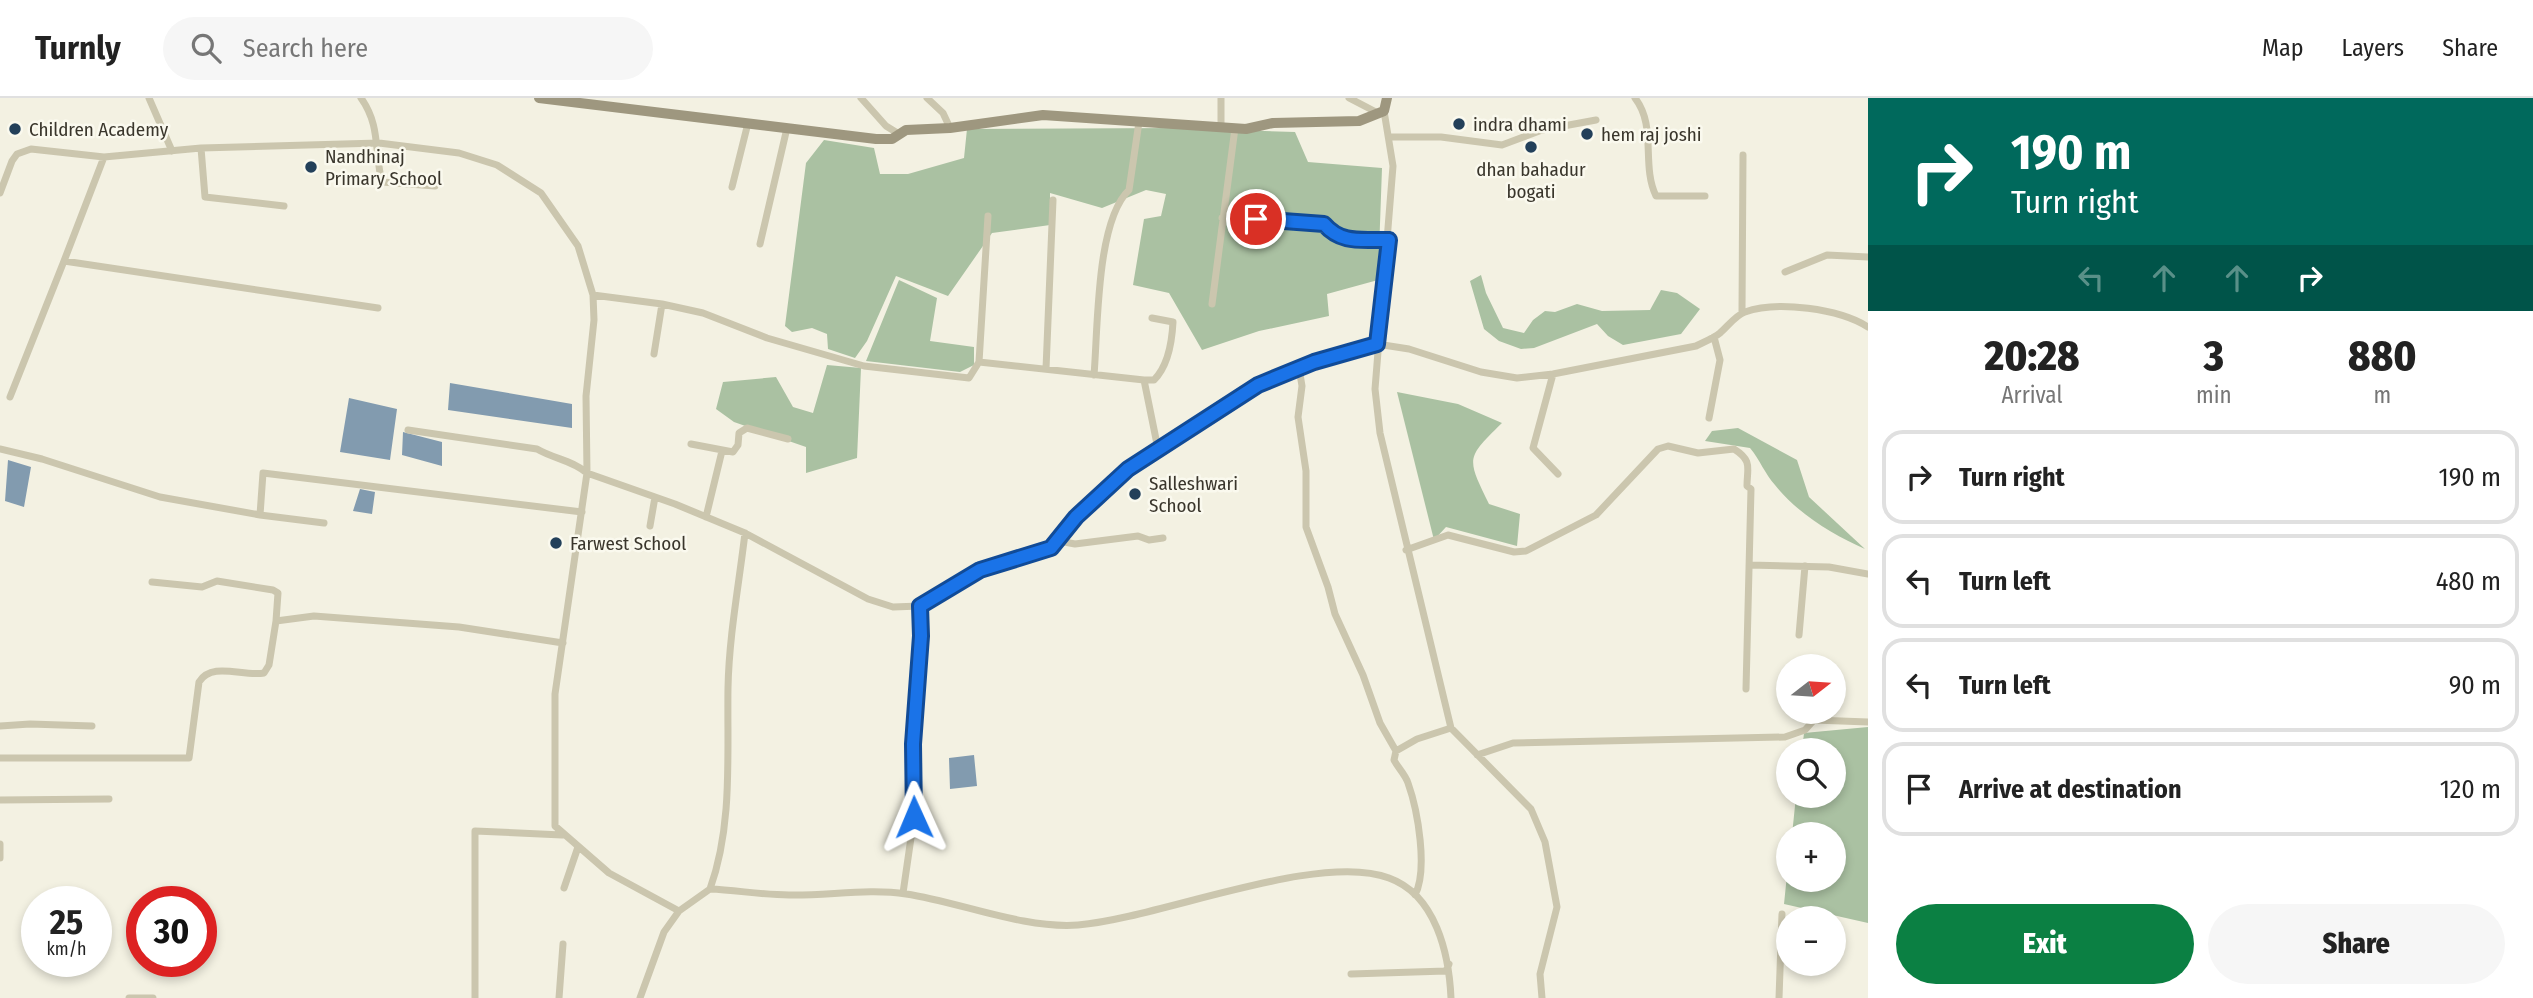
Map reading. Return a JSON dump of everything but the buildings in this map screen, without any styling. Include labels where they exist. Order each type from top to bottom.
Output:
[{"type":"street","points":[[149,98],[172,151]]},
{"type":"street","points":[[361,98],[373,120],[379,144],[382,181],[435,186]]},
{"type":"street","points":[[539,98],[876,139],[892,139],[906,130],[950,128],[1042,115],[1235,128],[1359,121],[1380,112],[1387,98]]},
{"type":"street","points":[[861,98],[886,126],[899,134]]},
{"type":"street","points":[[927,98],[943,113],[950,128]]},
{"type":"street","points":[[1221,98],[1222,126]]},
{"type":"street","points":[[1349,98],[1380,112],[1389,137],[1393,166],[1389,240],[1374,388],[1380,433],[1451,728],[1514,788],[1531,809],[1545,842],[1557,907],[1540,974],[1542,998]]},
{"type":"street","points":[[1635,98],[1647,127],[1648,166],[1656,196],[1705,197]]},
{"type":"street","points":[[1389,137],[1441,137],[1502,145],[1542,130],[1596,120]]},
{"type":"street","points":[[1094,375],[1107,231],[1122,196],[1129,190],[1139,122]]},
{"type":"street","points":[[732,187],[748,123]]},
{"type":"street","points":[[760,244],[787,128]]},
{"type":"street","points":[[1212,304],[1235,128]]},
{"type":"street","points":[[0,193],[12,161],[17,154],[31,149],[104,157],[201,148],[379,144],[459,153],[497,164],[541,193],[578,246],[593,295],[586,396],[587,473],[555,694],[555,825],[562,835],[610,873],[679,911]]},
{"type":"street","points":[[201,148],[205,197],[284,206]]},
{"type":"street","points":[[1742,312],[1743,155]]},
{"type":"street","points":[[10,397],[104,157]]},
{"type":"street","points":[[1046,369],[1053,200]]},
{"type":"street","points":[[593,295],[662,304],[703,313],[767,338],[864,366],[969,378],[979,362],[988,216]]},
{"type":"street","points":[[1222,218],[1304,220],[1324,224],[1334,235],[1344,240],[1389,240]]},
{"type":"street","points":[[1784,272],[1827,255],[1868,257]]},
{"type":"street","points":[[64,261],[378,308]]},
{"type":"street","points":[[654,354],[662,304]]},
{"type":"street","points":[[408,430],[537,449],[550,457],[577,464],[587,473],[745,533],[868,598],[893,607],[920,606],[980,570],[1051,548],[1059,541],[1064,530],[1105,487],[1158,449],[1258,385],[1346,351],[1377,344],[1409,349],[1481,372],[1517,378],[1553,374],[1696,346],[1714,337],[1742,312],[1761,308],[1815,309],[1848,316],[1868,327]]},
{"type":"street","points":[[979,362],[1154,380],[1164,370],[1173,322],[1152,318]]},
{"type":"street","points":[[1709,418],[1720,360],[1714,337]]},
{"type":"street","points":[[1299,368],[1302,386],[1298,417],[1306,471],[1306,527],[1335,614],[1363,675],[1380,723],[1396,751],[1394,760],[1409,784],[1419,839],[1421,883],[1415,895]]},
{"type":"street","points":[[1553,374],[1533,448],[1558,474]]},
{"type":"street","points":[[1144,380],[1158,449]]},
{"type":"street","points":[[691,443],[722,452],[735,450],[739,433],[747,428],[788,439]]},
{"type":"street","points":[[1406,550],[1448,535],[1514,552],[1536,548],[1596,515],[1639,466],[1658,449],[1668,446],[1698,453],[1734,449],[1748,458],[1750,466],[1747,486],[1751,489],[1746,690]]},
{"type":"street","points":[[0,449],[42,459],[160,497],[260,515],[324,523]]},
{"type":"street","points":[[706,517],[722,452]]},
{"type":"street","points":[[260,515],[263,476],[267,472],[582,512]]},
{"type":"street","points":[[650,526],[655,497]]},
{"type":"street","points":[[640,998],[664,932],[679,911],[709,889],[719,864],[728,774],[728,685],[745,533]]},
{"type":"street","points":[[1059,541],[1095,544],[1138,536],[1149,540],[1163,538]]},
{"type":"street","points":[[1749,565],[1805,566],[1868,574]]},
{"type":"street","points":[[1799,635],[1805,566]]},
{"type":"street","points":[[0,758],[186,760],[192,753],[198,690],[203,675],[213,670],[257,674],[267,671],[278,593],[217,581],[202,587],[152,582]]},
{"type":"street","points":[[903,893],[914,817],[913,744],[921,636],[920,606]]},
{"type":"street","points":[[276,621],[314,616],[460,626],[563,643]]},
{"type":"street","points":[[1477,755],[1513,743],[1785,737],[1805,730],[1814,720],[1868,722]]},
{"type":"street","points":[[0,726],[92,726]]},
{"type":"street","points":[[1396,751],[1418,739],[1451,728]]},
{"type":"street","points":[[0,800],[109,799]]},
{"type":"street","points":[[475,998],[475,831],[562,835]]},
{"type":"street","points":[[0,844],[0,858]]},
{"type":"street","points":[[564,888],[578,847]]},
{"type":"street","points":[[709,889],[790,895],[903,893],[1022,919],[1075,925],[1125,918],[1251,887],[1339,870],[1369,871],[1393,878],[1415,895],[1430,915],[1450,964],[1451,998]]},
{"type":"street","points":[[559,998],[563,944]]},
{"type":"street","points":[[1352,974],[1446,971],[1450,964]]},
{"type":"street","points":[[1780,998],[1781,976]]},
{"type":"street","points":[[129,998],[153,998]]},
{"type":"green space","points":[[1178,128],[1295,132],[1308,162],[1382,168],[1378,280],[1327,294],[1329,316],[1259,331],[1202,350],[1169,293],[1133,285],[1144,219],[1161,216],[1166,194],[1146,190],[1102,208],[1050,193],[1050,225],[992,233],[948,296],[896,276],[867,341],[855,358],[828,349],[827,334],[812,328],[792,332],[785,326],[806,163],[824,140],[874,148],[880,174],[908,174],[964,158],[967,129]]},
{"type":"green space","points":[[1481,275],[1486,293],[1503,328],[1524,333],[1533,320],[1545,311],[1555,312],[1577,304],[1602,311],[1650,310],[1661,290],[1677,293],[1700,309],[1681,334],[1623,345],[1608,336],[1597,324],[1534,348],[1521,349],[1499,341],[1484,329],[1470,281]]},
{"type":"green space","points":[[899,280],[937,298],[930,341],[974,347],[974,365],[960,372],[866,361]]},
{"type":"green space","points":[[827,365],[861,368],[857,458],[806,473],[806,447],[734,422],[716,409],[723,382],[776,377],[793,407],[813,413]]},
{"type":"green space","points":[[1397,392],[1458,404],[1502,423],[1481,444],[1473,460],[1489,504],[1520,514],[1517,546],[1446,527],[1434,540]]},
{"type":"green space","points":[[1738,428],[1797,460],[1809,497],[1865,549],[1828,530],[1794,505],[1771,481],[1750,448],[1705,441],[1712,431]]},
{"type":"green space","points":[[1868,727],[1868,923],[1846,918],[1846,906],[1784,904],[1785,892],[1846,892],[1846,822],[1793,822],[1795,808],[1846,808],[1846,738],[1803,738],[1804,733]]},
{"type":"water","points":[[450,383],[572,404],[572,428],[448,410]]},
{"type":"water","points":[[349,398],[397,409],[390,460],[340,452]]},
{"type":"water","points":[[403,432],[442,442],[442,466],[402,455]]},
{"type":"water","points":[[8,460],[31,467],[24,507],[5,501]]},
{"type":"water","points":[[360,489],[375,492],[372,514],[353,511]]},
{"type":"water","points":[[974,755],[977,786],[950,789],[949,758]]},
{"type":"place","name":"indra dhami","points":[[1459,124]]},
{"type":"place","name":"Children Academy","points":[[15,129]]},
{"type":"place","name":"hem raj joshi","points":[[1587,134]]},
{"type":"place","name":"dhan bahadur bogati","points":[[1531,147]]},
{"type":"place","name":"Nandhinaj Primary School","points":[[311,167]]},
{"type":"place","name":"Salleshwari School","points":[[1135,494]]},
{"type":"place","name":"Farwest School","points":[[556,543]]},
{"type":"route","points":[[914,817],[913,744],[921,636],[920,606],[980,570],[1051,548],[1059,541],[1064,530],[1105,487],[1128,469],[1258,385],[1314,362],[1377,344],[1389,240],[1344,240],[1334,235],[1324,224],[1304,220],[1256,219]]}]
